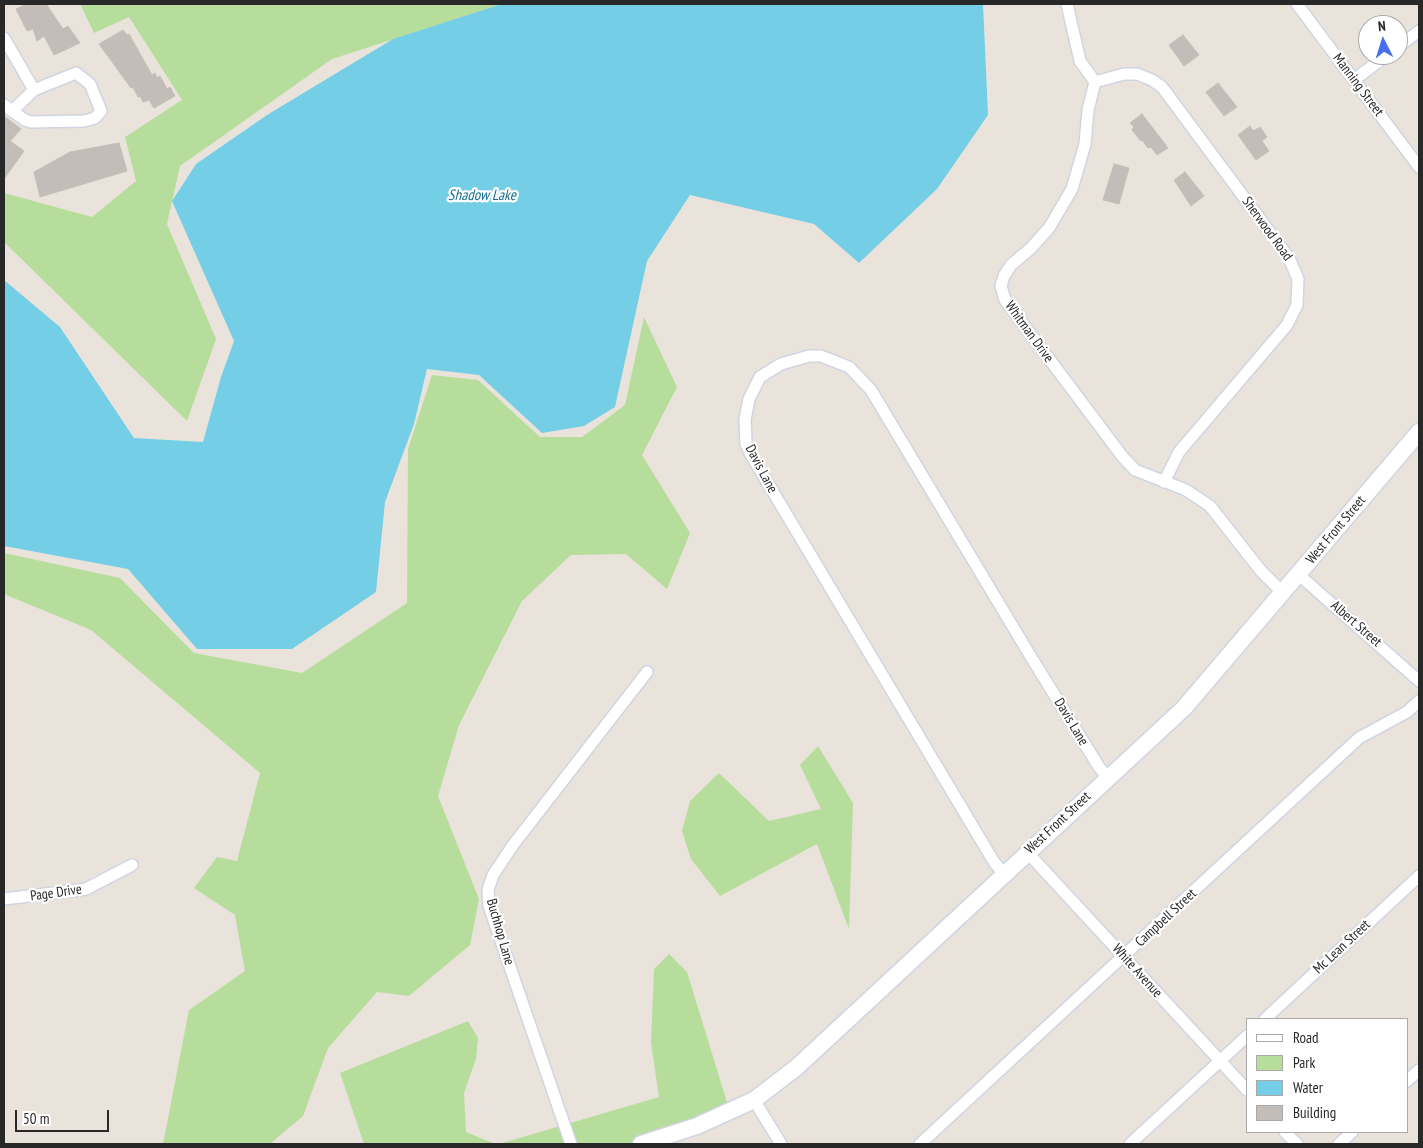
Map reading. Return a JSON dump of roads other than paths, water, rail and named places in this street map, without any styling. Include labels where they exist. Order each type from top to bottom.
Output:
[{"type":"street","points":[[1067,4],[1080,61],[1095,82]]},
{"type":"street","name":"Manning Street","points":[[1297,4],[1419,166]]},
{"type":"street","points":[[1408,38],[1419,30]]},
{"type":"street","points":[[4,38],[34,90]]},
{"type":"street","points":[[1354,80],[1374,65]]},
{"type":"street","points":[[76,73],[90,84],[100,110],[95,118],[84,121],[31,122],[8,108],[34,90],[76,73]]},
{"type":"street","name":"Sherwood Road","points":[[1095,82],[1124,74],[1137,74],[1152,80],[1162,87],[1289,258],[1298,279],[1297,305],[1287,325],[1179,452],[1164,482]]},
{"type":"street","name":"Whitman Drive","points":[[1095,82],[1088,110],[1085,144],[1072,189],[1049,228],[1031,248],[1011,265],[1004,276],[1002,292],[1005,300],[1122,456],[1135,470],[1186,490],[1210,506],[1261,571],[1282,592]]},
{"type":"street","name":"Davis Lane","points":[[1003,873],[994,862],[751,456],[746,444],[744,420],[749,399],[760,377],[781,364],[809,356],[822,356],[849,367],[871,390],[1099,767],[1108,778]]},
{"type":"street","name":"West Front Street","points":[[641,1144],[697,1126],[754,1100],[797,1067],[1193,698],[1419,432]]},
{"type":"street","name":"Albert Street","points":[[1298,574],[1418,674]]},
{"type":"street","name":"Buchhop Lane","points":[[572,1144],[490,906],[488,890],[492,875],[513,845],[647,672]]},
{"type":"street","name":"Campbell Street","points":[[920,1144],[1359,738],[1408,712],[1419,701]]},
{"type":"street","name":"White Avenue","points":[[1028,852],[1246,1089]]},
{"type":"street","name":"Page Drive","points":[[4,899],[86,889],[132,865]]},
{"type":"street","name":"Mc Lean Street","points":[[1266,1018],[1419,876]]},
{"type":"street","points":[[1130,1144],[1246,1037]]},
{"type":"street","points":[[1408,1080],[1419,1070]]},
{"type":"street","points":[[754,1100],[781,1144]]},
{"type":"street","points":[[1286,1133],[1297,1144]]},
{"type":"street","points":[[1339,1144],[1351,1133]]},
{"type":"water","name":"Shadow Lake","points":[[502,4],[983,4],[988,115],[937,189],[859,263],[814,224],[690,195],[647,261],[615,407],[584,426],[542,433],[479,375],[427,369],[414,424],[385,502],[376,592],[292,649],[197,649],[128,569],[4,546],[4,280],[60,327],[134,438],[203,442],[221,377],[234,341],[172,201],[196,164],[267,115],[393,39]]}]
